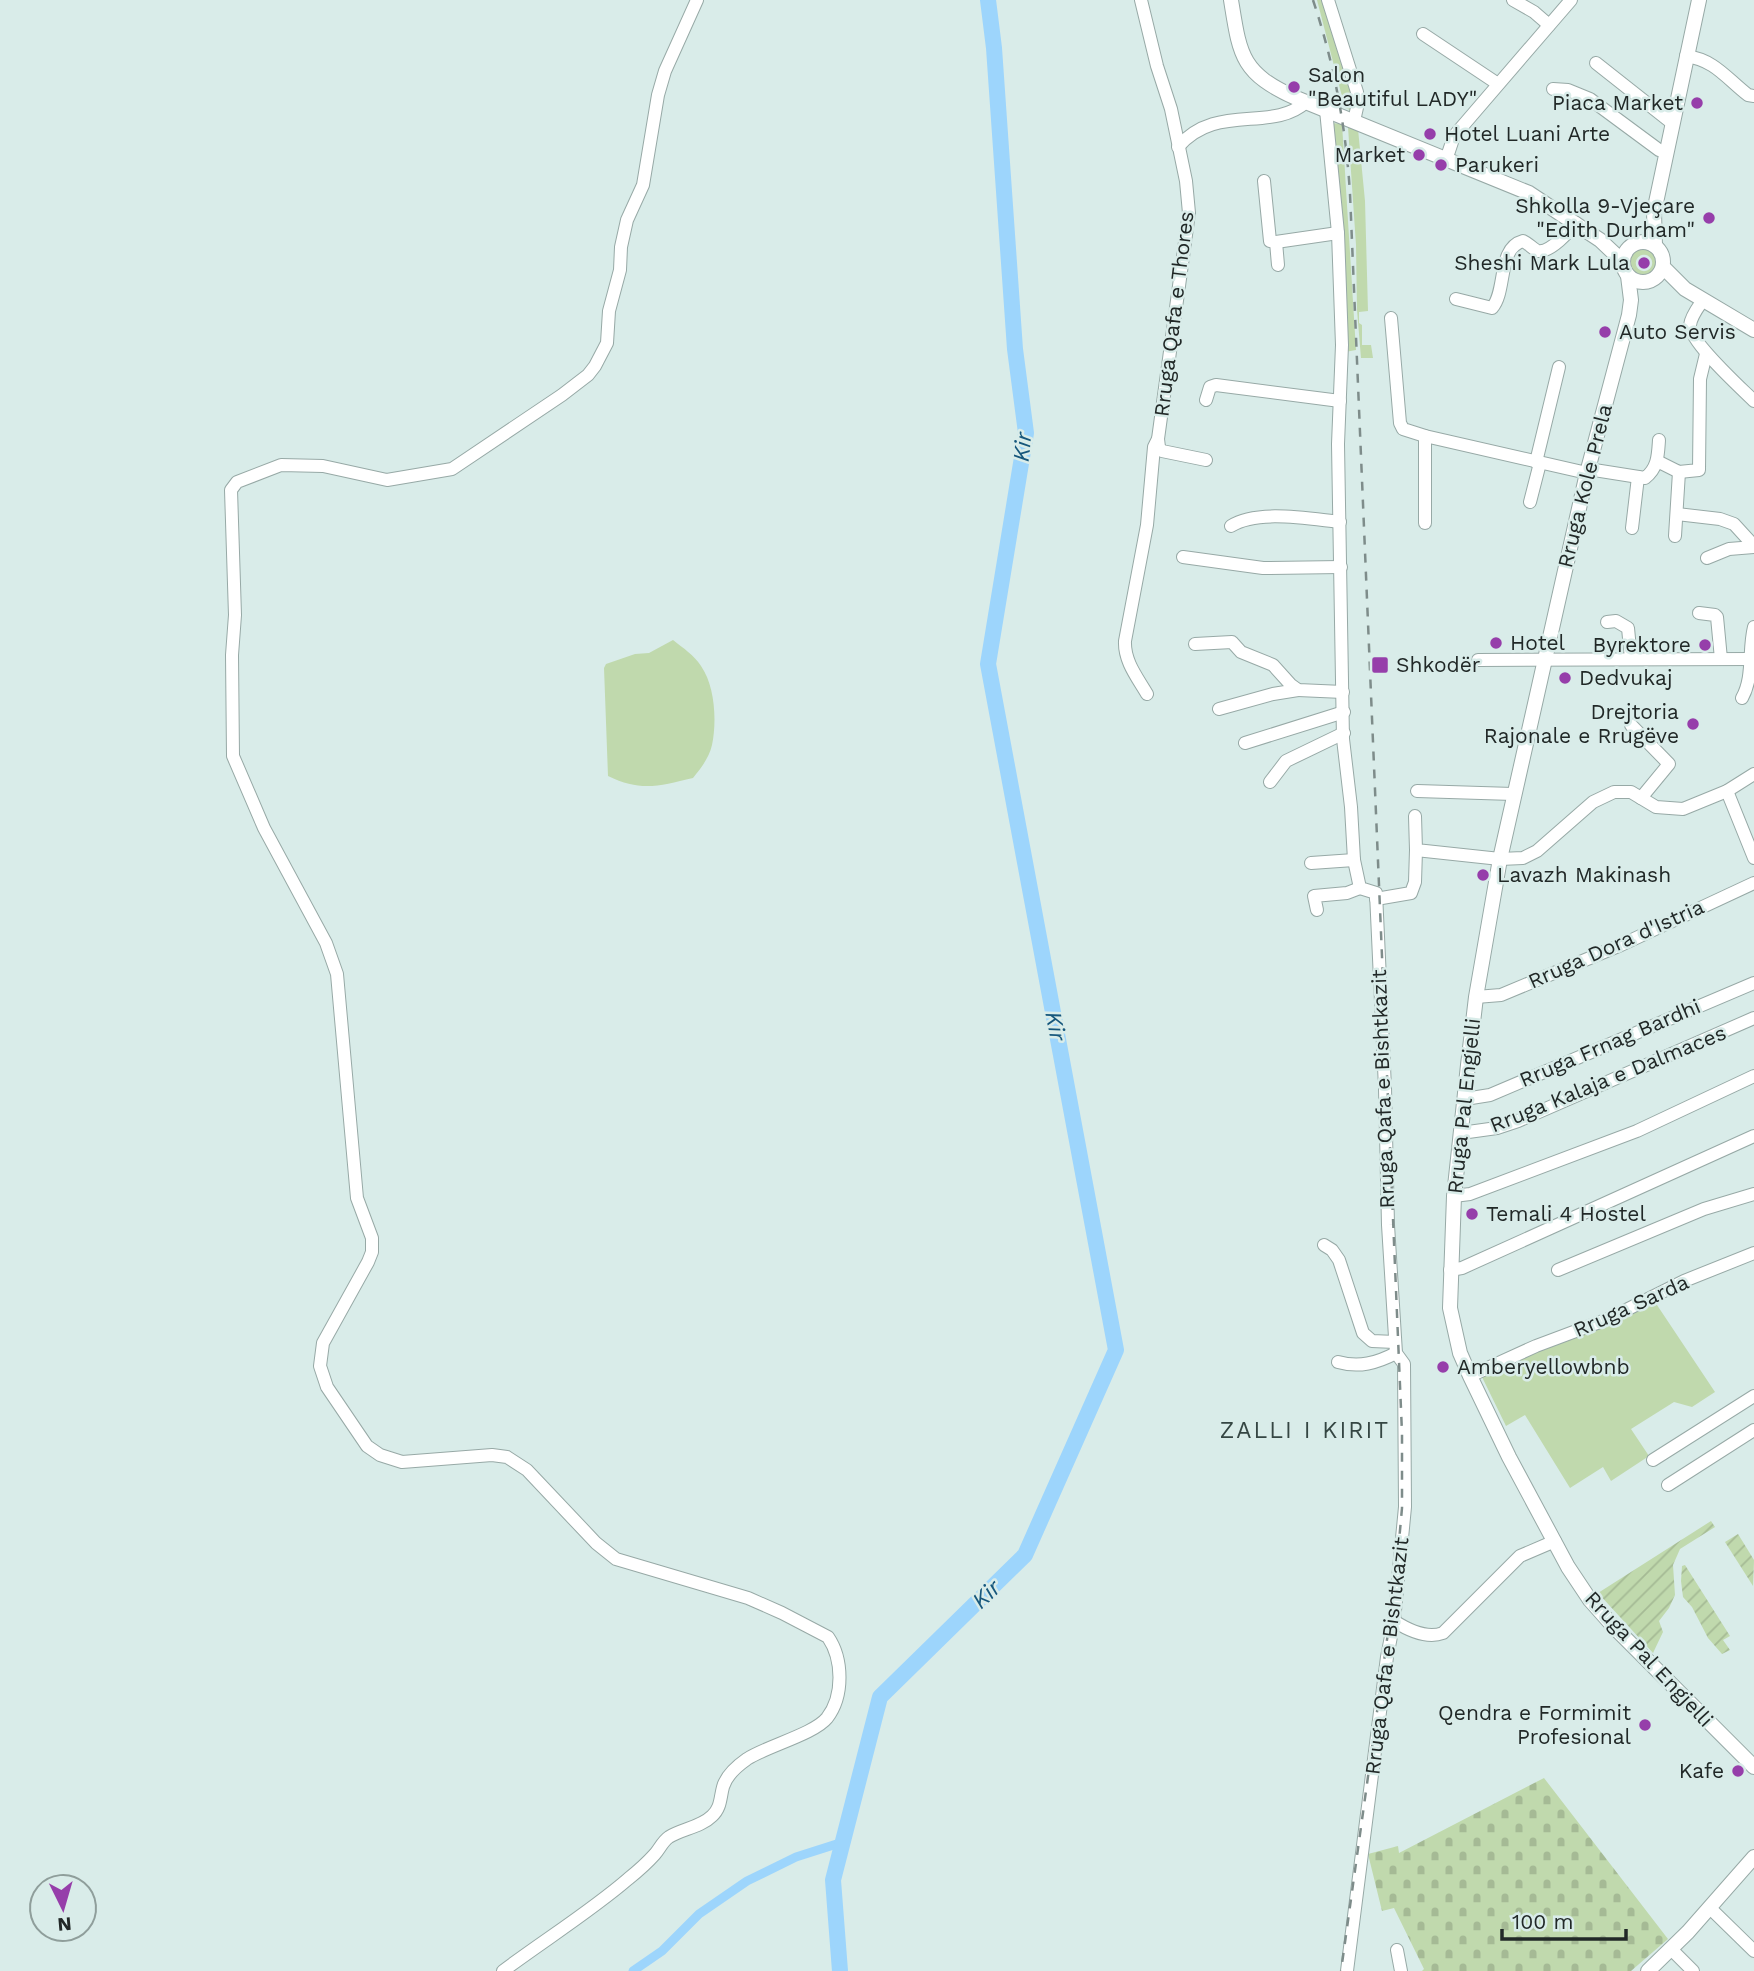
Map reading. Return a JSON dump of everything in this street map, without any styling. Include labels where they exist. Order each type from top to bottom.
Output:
[{"type":"main road","points":[[1231,0],[1241,50],[1253,72],[1277,89],[1529,192],[1600,240],[1617,256],[1625,271],[1637,282],[1650,281],[1685,289]]},
{"type":"main road","points":[[1655,246],[1654,212],[1699,0]]},
{"type":"main road","points":[[1625,271],[1632,246],[1654,212]]},
{"type":"main road","points":[[1600,240],[1620,248],[1646,242],[1655,246],[1662,255],[1663,267],[1685,289],[1754,330]]},
{"type":"main road","points":[[1650,281],[1663,267]]},
{"type":"main road","name":"Rruga Kole Prela","points":[[1545,659],[1587,471],[1629,315],[1631,300],[1625,271]]},
{"type":"main road","name":"Rruga Kole Prela","points":[[1629,315],[1650,281]]},
{"type":"main road","name":"Rruga Pal Engjelli","points":[[1545,659],[1513,794],[1476,998],[1454,1196],[1450,1270],[1450,1308],[1454,1332],[1470,1376],[1509,1457],[1568,1567],[1590,1600],[1754,1767]]},
{"type":"main road","points":[[1648,1971],[1751,1866]]},
{"type":"street","points":[[503,1971],[626,1881],[669,1837],[710,1818],[718,1809],[723,1785],[728,1776],[747,1760],[777,1743],[818,1726],[827,1719],[837,1692],[839,1668],[828,1637],[782,1613],[748,1598],[611,1556],[527,1470],[507,1457],[492,1455],[413,1462],[395,1461],[380,1455],[360,1438],[323,1380],[320,1366],[324,1343],[368,1262],[372,1252],[372,1238],[357,1198],[342,1054],[340,989],[332,957],[264,828],[233,756],[232,655],[235,615],[231,490],[237,482],[281,465],[323,466],[387,480],[452,469],[588,375],[607,343],[608,311],[620,270],[621,247],[627,220],[643,185],[665,71],[697,0]]},
{"type":"street","name":"Rruga Qafa e Thores","points":[[1141,0],[1171,109],[1186,181],[1189,213],[1159,447],[1162,452],[1206,460]]},
{"type":"street","points":[[1328,0],[1354,77],[1358,103],[1354,121]]},
{"type":"street","points":[[1513,0],[1534,12],[1549,25]]},
{"type":"street","points":[[1446,160],[1454,136],[1571,0]]},
{"type":"street","points":[[1423,34],[1498,84]]},
{"type":"street","points":[[1686,56],[1710,63],[1748,95],[1754,96]]},
{"type":"street","points":[[1596,63],[1672,123]]},
{"type":"street","points":[[1553,89],[1579,93],[1659,150],[1666,152]]},
{"type":"street","points":[[1178,147],[1196,132],[1214,123],[1290,112],[1306,102]]},
{"type":"street","points":[[1326,110],[1338,233],[1342,345],[1338,444],[1344,733],[1354,860],[1360,888]]},
{"type":"street","points":[[1264,181],[1270,241],[1338,233]]},
{"type":"street","points":[[1456,299],[1492,308],[1513,247],[1523,241],[1542,251],[1557,243],[1576,223]]},
{"type":"street","points":[[1276,242],[1278,265]]},
{"type":"street","points":[[1703,300],[1690,327],[1706,354],[1754,401]]},
{"type":"street","points":[[1391,318],[1400,423],[1407,431],[1538,462],[1645,478],[1657,461],[1659,440]]},
{"type":"street","points":[[1657,461],[1679,472],[1699,470],[1700,379],[1706,354]]},
{"type":"street","points":[[1530,502],[1559,367]]},
{"type":"street","points":[[1206,400],[1208,389],[1216,386],[1340,401]]},
{"type":"street","points":[[1425,436],[1425,523]]},
{"type":"street","name":"Rruga Qafa e Thores","points":[[1147,694],[1129,664],[1125,649],[1143,552],[1155,460],[1154,447],[1158,439]]},
{"type":"street","points":[[1675,536],[1679,472]]},
{"type":"street","points":[[1632,528],[1638,477]]},
{"type":"street","points":[[1677,514],[1720,519],[1734,524],[1754,547]]},
{"type":"street","points":[[1231,526],[1261,517],[1340,522]]},
{"type":"street","points":[[1707,558],[1729,549],[1754,547]]},
{"type":"street","points":[[1183,557],[1263,568],[1341,567]]},
{"type":"street","points":[[1699,613],[1717,617],[1721,659]]},
{"type":"street","points":[[1607,622],[1616,621],[1628,628],[1631,635],[1631,659]]},
{"type":"street","points":[[1742,698],[1750,686],[1754,626]]},
{"type":"street","points":[[1195,644],[1232,642],[1241,652],[1273,665],[1298,690]]},
{"type":"street","points":[[1478,660],[1752,659]]},
{"type":"street","points":[[1219,709],[1298,690],[1343,692]]},
{"type":"street","points":[[1245,743],[1344,712]]},
{"type":"street","points":[[1631,725],[1669,764],[1641,798]]},
{"type":"street","points":[[1270,782],[1286,761],[1344,733]]},
{"type":"street","points":[[1416,850],[1514,859],[1531,855],[1582,810],[1604,796],[1623,791],[1631,792],[1656,807],[1683,809],[1727,791],[1754,775]]},
{"type":"street","points":[[1417,791],[1513,794]]},
{"type":"street","points":[[1727,791],[1754,859]]},
{"type":"street","points":[[1317,910],[1314,895],[1347,893],[1360,888],[1376,892],[1376,899],[1411,893],[1415,882],[1415,816]]},
{"type":"street","points":[[1311,863],[1354,860]]},
{"type":"street","name":"Rruga Dora d'Istria","points":[[1476,998],[1501,995],[1621,945],[1754,883]]},
{"type":"street","name":"Rruga Qafa e Bishtkazit","points":[[1347,1971],[1387,1657],[1394,1621],[1405,1507],[1404,1364],[1396,1348],[1388,1225],[1385,1086],[1376,899]]},
{"type":"street","name":"Rruga Frnag Bardhi","points":[[1465,1099],[1490,1095],[1754,983]]},
{"type":"street","name":"Rruga Kalaja e Dalmaces","points":[[1461,1133],[1511,1123],[1754,1018]]},
{"type":"street","points":[[1454,1196],[1470,1194],[1637,1131],[1754,1076]]},
{"type":"street","points":[[1450,1270],[1462,1268],[1754,1136]]},
{"type":"street","points":[[1558,1270],[1704,1209],[1754,1194]]},
{"type":"street","points":[[1324,1245],[1332,1250],[1339,1260],[1363,1333],[1372,1341],[1396,1348]]},
{"type":"street","name":"Rruga Sarda","points":[[1470,1376],[1536,1346],[1608,1319],[1684,1281],[1754,1253]]},
{"type":"street","points":[[1338,1362],[1361,1366],[1396,1348]]},
{"type":"street","points":[[1653,1460],[1754,1396]]},
{"type":"street","points":[[1668,1485],[1754,1430]]},
{"type":"street","points":[[1394,1621],[1412,1631],[1435,1636],[1443,1633],[1520,1556],[1555,1541]]},
{"type":"street","points":[[1710,1908],[1754,1951]]},
{"type":"street","points":[[1397,1950],[1401,1971]]},
{"type":"street","points":[[1671,1950],[1693,1971]]},
{"type":"green space","points":[[1317,0],[1326,0],[1345,60],[1355,112],[1345,108]]},
{"type":"green space","points":[[1332,123],[1342,124],[1356,350],[1345,352]]},
{"type":"green space","points":[[1348,127],[1358,129],[1365,201],[1368,311],[1359,312],[1359,323],[1362,325],[1362,345],[1371,345],[1373,358],[1361,358],[1357,310],[1356,245]]},
{"type":"green space","points":[[1643,248],[1653,253],[1658,263],[1653,273],[1643,278],[1633,273],[1628,263],[1633,253]]},
{"type":"green space","points":[[673,640],[698,662],[709,683],[714,704],[714,725],[709,754],[693,778],[640,786],[608,776],[604,668],[606,664],[635,654],[649,653]]},
{"type":"green space","points":[[1657,1305],[1715,1392],[1692,1407],[1674,1402],[1631,1429],[1649,1456],[1611,1481],[1603,1467],[1570,1488],[1525,1415],[1506,1426],[1482,1377],[1492,1368],[1639,1307]]},
{"type":"green space","points":[[1711,1521],[1715,1527],[1680,1549],[1673,1565],[1675,1595],[1659,1621],[1663,1632],[1653,1653],[1598,1593]]},
{"type":"green space","points":[[1738,1534],[1754,1560],[1753,1586],[1725,1542]]},
{"type":"green space","points":[[1685,1565],[1730,1636],[1723,1640],[1730,1650],[1722,1654],[1708,1638],[1692,1607],[1683,1597],[1681,1581],[1682,1566]]},
{"type":"green space","points":[[1544,1778],[1668,1939],[1631,1971],[1422,1971],[1424,1969],[1394,1908],[1382,1911],[1368,1854],[1398,1846],[1399,1853]]},
{"type":"waterway","name":"Kir","points":[[840,1971],[833,1880],[880,1697],[1025,1555],[1116,1350],[988,664],[1026,433],[1015,349],[994,48],[988,0]]},
{"type":"waterway","points":[[633,1971],[662,1951],[699,1914],[747,1881],[796,1857],[843,1842]]},
{"type":"railway","points":[[1313,0],[1338,96],[1350,194],[1402,1433],[1402,1508],[1396,1575],[1341,1971]]},
{"type":"place","name":"Salon \"Beautiful LADY\"","points":[[1294,87]]},
{"type":"place","name":"Piaca Market","points":[[1697,103]]},
{"type":"place","name":"Hotel Luani Arte","points":[[1430,134]]},
{"type":"place","name":"Market","points":[[1419,155]]},
{"type":"place","name":"Parukeri","points":[[1441,165]]},
{"type":"place","name":"Shkolla 9-Vjeçare \"Edith Durham\"","points":[[1709,218]]},
{"type":"place","name":"Sheshi Mark Lula","points":[[1644,263]]},
{"type":"place","name":"Auto Servis","points":[[1605,332]]},
{"type":"place","name":"Hotel","points":[[1496,643]]},
{"type":"place","name":"Byrektore","points":[[1705,645]]},
{"type":"place","name":"Shkodër","points":[[1380,665]]},
{"type":"place","name":"Dedvukaj","points":[[1565,678]]},
{"type":"place","name":"Drejtoria Rajonale e Rrugëve","points":[[1693,724]]},
{"type":"place","name":"Lavazh Makinash","points":[[1483,875]]},
{"type":"place","name":"Temali 4 Hostel","points":[[1472,1214]]},
{"type":"place","name":"Amberyellowbnb","points":[[1443,1367]]},
{"type":"place","name":"Qendra e Formimit Profesional","points":[[1645,1725]]},
{"type":"place","name":"Kafe","points":[[1738,1771]]},
{"type":"district","name":"ZALLI I KIRIT","points":[[1305,1430]]}]
